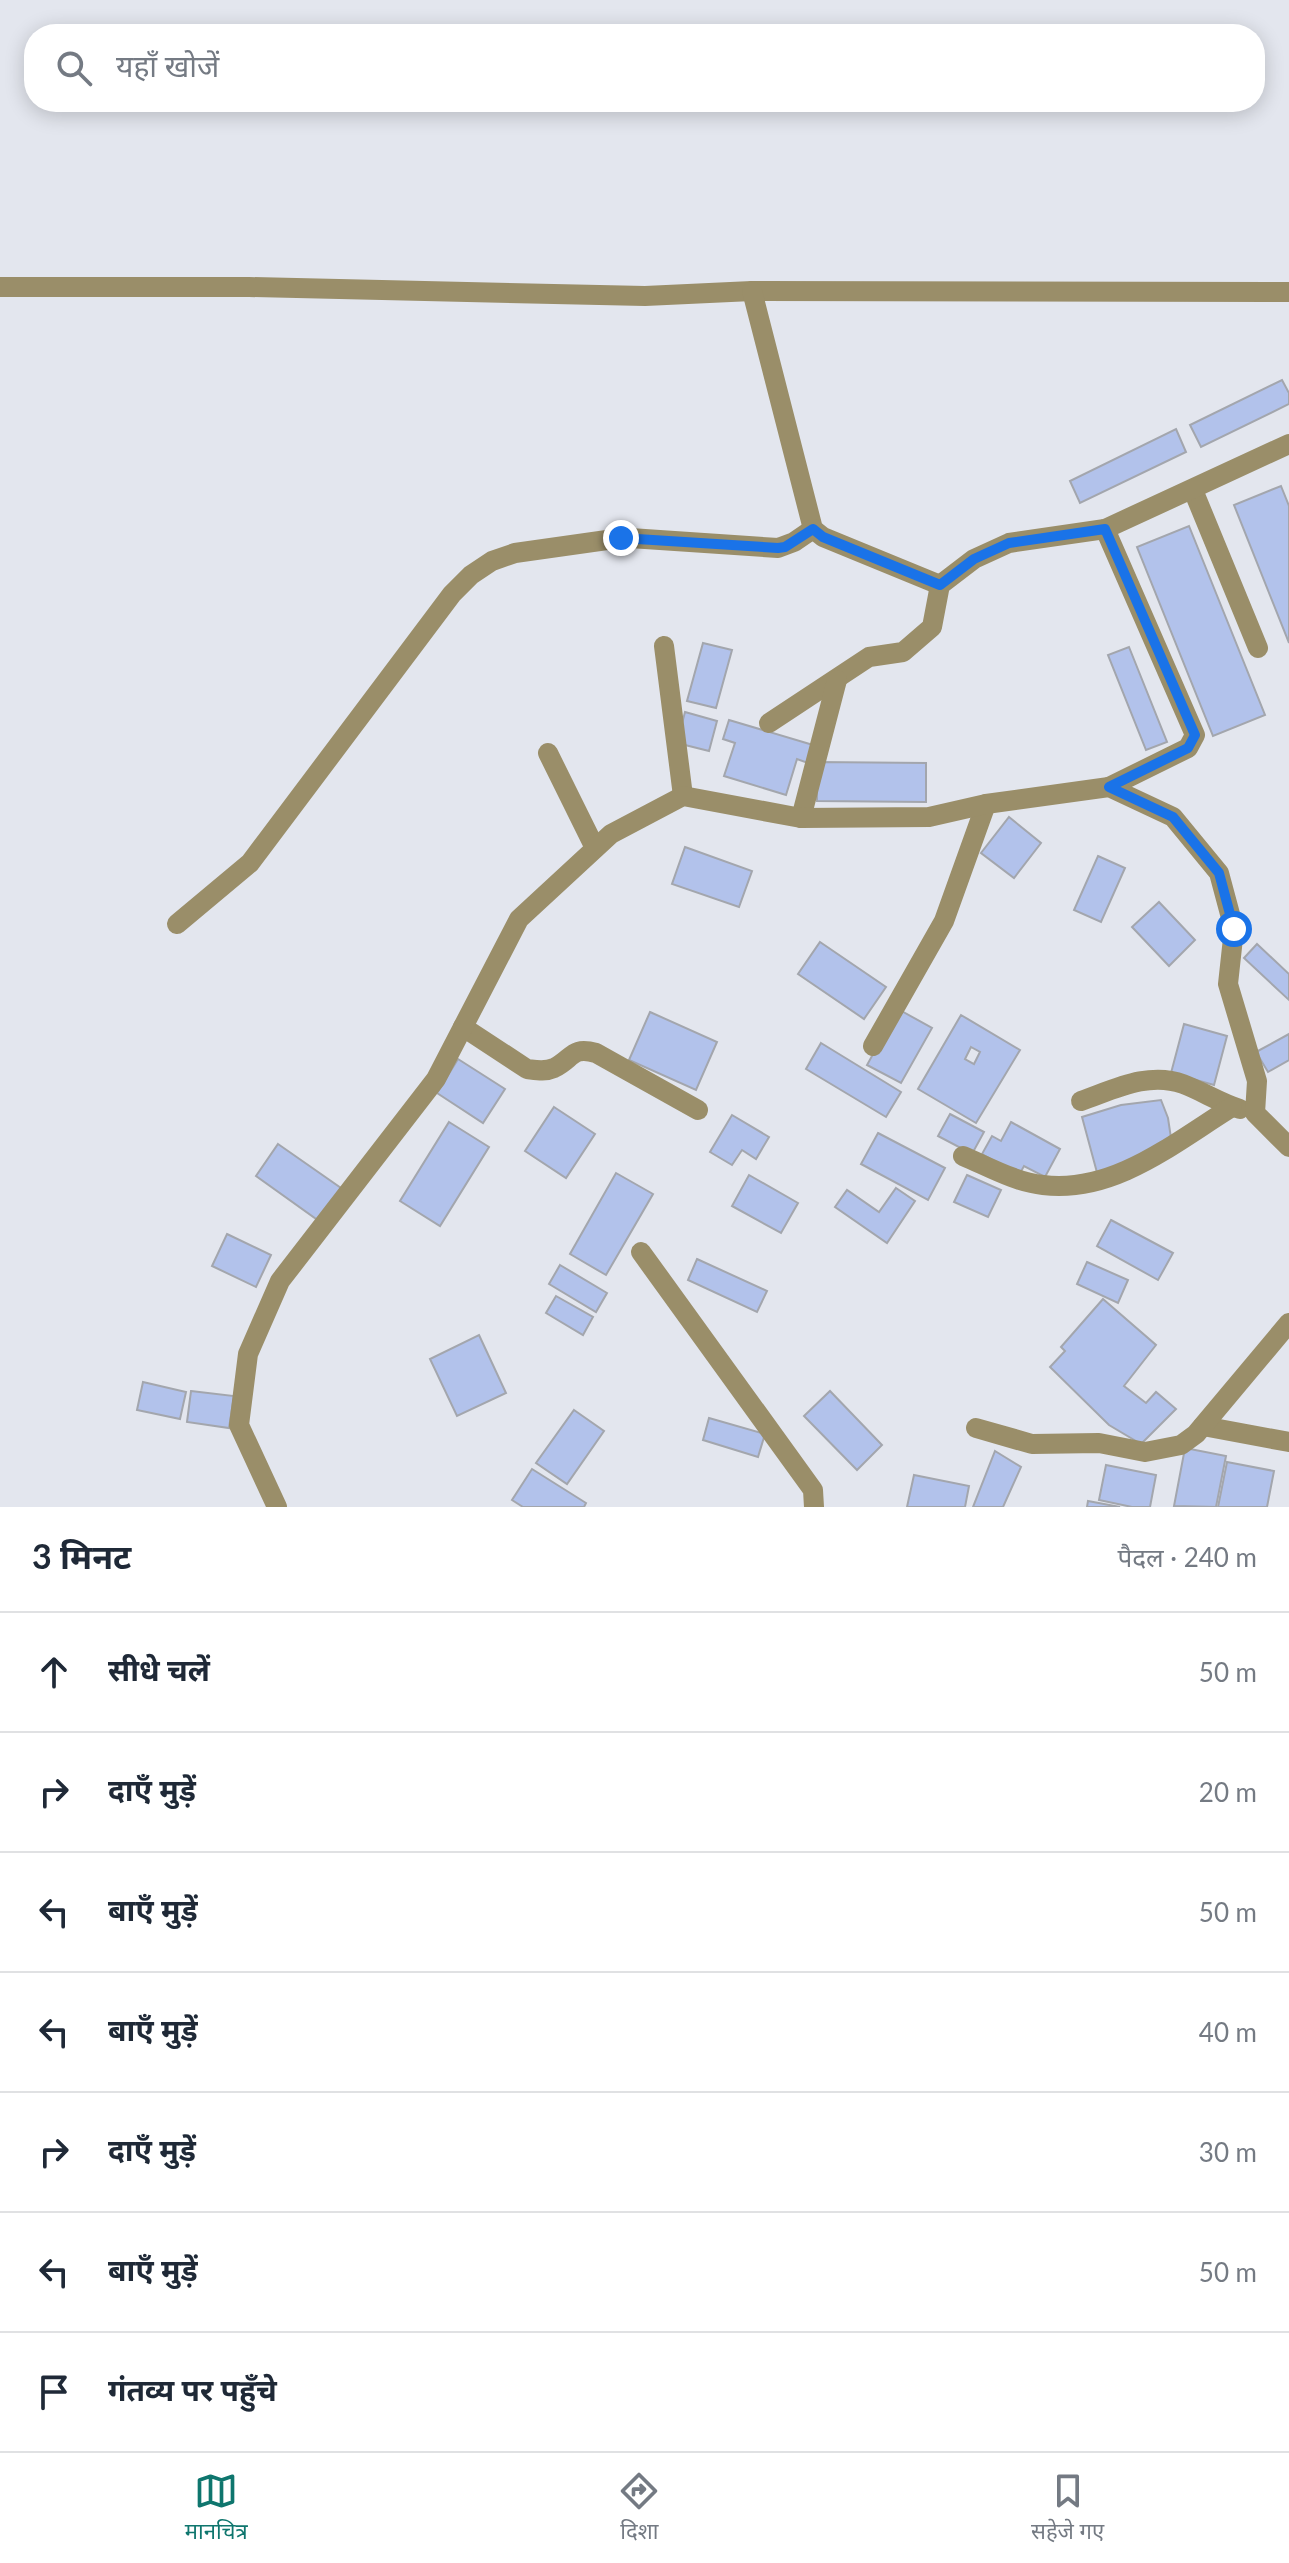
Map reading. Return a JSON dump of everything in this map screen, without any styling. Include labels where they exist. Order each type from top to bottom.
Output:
[{"type":"street","points":[[0,287],[249,287],[645,296],[752,291],[1289,292]]},
{"type":"street","points":[[752,291],[813,529],[823,537],[940,585]]},
{"type":"street","points":[[769,723],[869,657],[903,652],[932,627],[940,585],[974,559],[1009,543],[1105,529],[1288,448]]},
{"type":"street","points":[[1193,490],[1258,648]]},
{"type":"street","points":[[177,924],[250,863],[452,594],[471,575],[492,561],[515,553],[621,538],[778,548],[785,547],[813,529]]},
{"type":"street","points":[[277,1507],[239,1425],[248,1354],[280,1281],[436,1079],[519,919],[611,834],[683,796],[801,818],[929,817],[986,804],[1109,787],[1188,748],[1195,735],[1105,529]]},
{"type":"street","points":[[664,646],[683,796]]},
{"type":"street","points":[[801,818],[837,680]]},
{"type":"street","points":[[548,753],[595,848]]},
{"type":"street","points":[[1109,787],[1173,817],[1219,873],[1234,929],[1228,984],[1257,1081],[1255,1113]]},
{"type":"street","points":[[873,1046],[944,921],[986,804]]},
{"type":"street","points":[[463,1027],[527,1069],[539,1071],[553,1068],[576,1051],[596,1053],[698,1110]]},
{"type":"street","points":[[1081,1101],[1141,1080],[1162,1079],[1181,1083],[1232,1107],[1255,1113],[1289,1147]]},
{"type":"street","points":[[963,1156],[1008,1176],[1040,1185],[1096,1182],[1131,1169],[1232,1107]]},
{"type":"street","points":[[641,1252],[813,1490],[814,1507]]},
{"type":"street","points":[[976,1428],[1032,1444],[1099,1443],[1145,1452],[1181,1445],[1203,1426],[1289,1323]]},
{"type":"street","points":[[1203,1426],[1289,1442]]},
{"type":"building","points":[[1282,380],[1289,393],[1289,404],[1201,447],[1190,425]]},
{"type":"building","points":[[1176,429],[1186,452],[1080,503],[1070,481]]},
{"type":"building","points":[[1281,486],[1289,506],[1289,643],[1234,505]]},
{"type":"building","points":[[1189,526],[1265,715],[1213,736],[1137,547]]},
{"type":"building","points":[[703,643],[732,650],[716,708],[687,701]]},
{"type":"building","points":[[1129,647],[1167,742],[1146,750],[1108,655]]},
{"type":"building","points":[[685,712],[717,721],[709,751],[677,743]]},
{"type":"building","points":[[729,720],[813,745],[808,763],[797,759],[786,795],[724,776],[735,743],[723,739]]},
{"type":"building","points":[[817,762],[926,763],[926,802],[817,801]]},
{"type":"building","points":[[1009,817],[1041,843],[1014,878],[981,853]]},
{"type":"building","points":[[685,847],[752,871],[739,907],[672,884]]},
{"type":"building","points":[[1098,856],[1125,868],[1101,922],[1074,910]]},
{"type":"building","points":[[1159,902],[1195,940],[1169,966],[1132,927]]},
{"type":"building","points":[[820,942],[886,987],[864,1019],[798,974]]},
{"type":"building","points":[[1257,944],[1289,974],[1289,1000],[1244,958]]},
{"type":"building","points":[[898,1009],[932,1028],[901,1083],[867,1065]]},
{"type":"building","points":[[650,1012],[717,1042],[696,1090],[629,1060]]},
{"type":"building","points":[[961,1015],[1020,1050],[976,1123],[918,1089]],"holes":[[[971,1047],[980,1052],[974,1064],[965,1059]]]},
{"type":"building","points":[[1184,1024],[1227,1036],[1214,1085],[1171,1073]]},
{"type":"building","points":[[1289,1034],[1289,1060],[1268,1072],[1256,1052]]},
{"type":"building","points":[[821,1043],[901,1092],[886,1117],[806,1069]]},
{"type":"building","points":[[458,1059],[505,1089],[483,1123],[437,1093]]},
{"type":"building","points":[[1161,1100],[1171,1138],[1099,1180],[1082,1117],[1121,1105]]},
{"type":"building","points":[[554,1107],[595,1134],[566,1178],[525,1151]]},
{"type":"building","points":[[950,1114],[984,1132],[972,1154],[938,1136]]},
{"type":"building","points":[[732,1115],[769,1137],[756,1159],[742,1150],[732,1165],[710,1152]]},
{"type":"building","points":[[449,1122],[489,1147],[440,1226],[400,1201]]},
{"type":"building","points":[[1011,1122],[1060,1149],[1045,1177],[1024,1166],[1019,1175],[982,1154],[992,1136],[1001,1141]]},
{"type":"building","points":[[878,1133],[945,1168],[928,1200],[861,1164]]},
{"type":"building","points":[[278,1144],[341,1188],[319,1221],[256,1176]]},
{"type":"building","points":[[616,1173],[653,1194],[606,1275],[570,1254]]},
{"type":"building","points":[[749,1175],[798,1203],[781,1233],[732,1206]]},
{"type":"building","points":[[967,1175],[1001,1190],[988,1217],[954,1202]]},
{"type":"building","points":[[896,1188],[915,1201],[887,1243],[835,1207],[847,1190],[879,1212]]},
{"type":"building","points":[[1111,1220],[1173,1253],[1158,1280],[1097,1246]]},
{"type":"building","points":[[227,1234],[271,1255],[256,1287],[212,1266]]},
{"type":"building","points":[[697,1259],[767,1291],[757,1312],[688,1280]]},
{"type":"building","points":[[1087,1262],[1128,1280],[1118,1303],[1077,1284]]},
{"type":"building","points":[[560,1265],[607,1293],[596,1312],[549,1284]]},
{"type":"building","points":[[556,1296],[593,1317],[583,1335],[546,1313]]},
{"type":"building","points":[[1103,1299],[1156,1345],[1124,1386],[1146,1403],[1156,1392],[1176,1409],[1141,1444],[1109,1425],[1050,1367],[1065,1351],[1061,1347]]},
{"type":"building","points":[[479,1335],[506,1393],[457,1416],[430,1359]]},
{"type":"building","points":[[143,1382],[186,1392],[180,1419],[137,1410]]},
{"type":"building","points":[[191,1391],[234,1396],[229,1428],[187,1422]]},
{"type":"building","points":[[830,1391],[882,1445],[857,1470],[804,1416]]},
{"type":"building","points":[[574,1410],[604,1431],[567,1484],[536,1463]]},
{"type":"building","points":[[709,1418],[765,1434],[758,1457],[703,1440]]},
{"type":"building","points":[[1185,1448],[1226,1456],[1216,1507],[1174,1506]]},
{"type":"building","points":[[995,1451],[1021,1467],[1003,1507],[973,1507]]},
{"type":"building","points":[[1227,1462],[1274,1471],[1267,1507],[1218,1507]]},
{"type":"building","points":[[1106,1465],[1156,1475],[1150,1507],[1132,1507],[1099,1500]]},
{"type":"building","points":[[532,1469],[586,1503],[584,1507],[523,1507],[512,1500]]},
{"type":"building","points":[[914,1475],[969,1486],[965,1507],[907,1507]]},
{"type":"building","points":[[1088,1501],[1120,1507],[1087,1507]]},
{"type":"route","points":[[621,538],[778,548],[785,547],[813,529],[823,537],[940,585],[974,559],[1009,543],[1105,529],[1195,735],[1188,748],[1109,787],[1173,817],[1219,873],[1234,929]]}]
